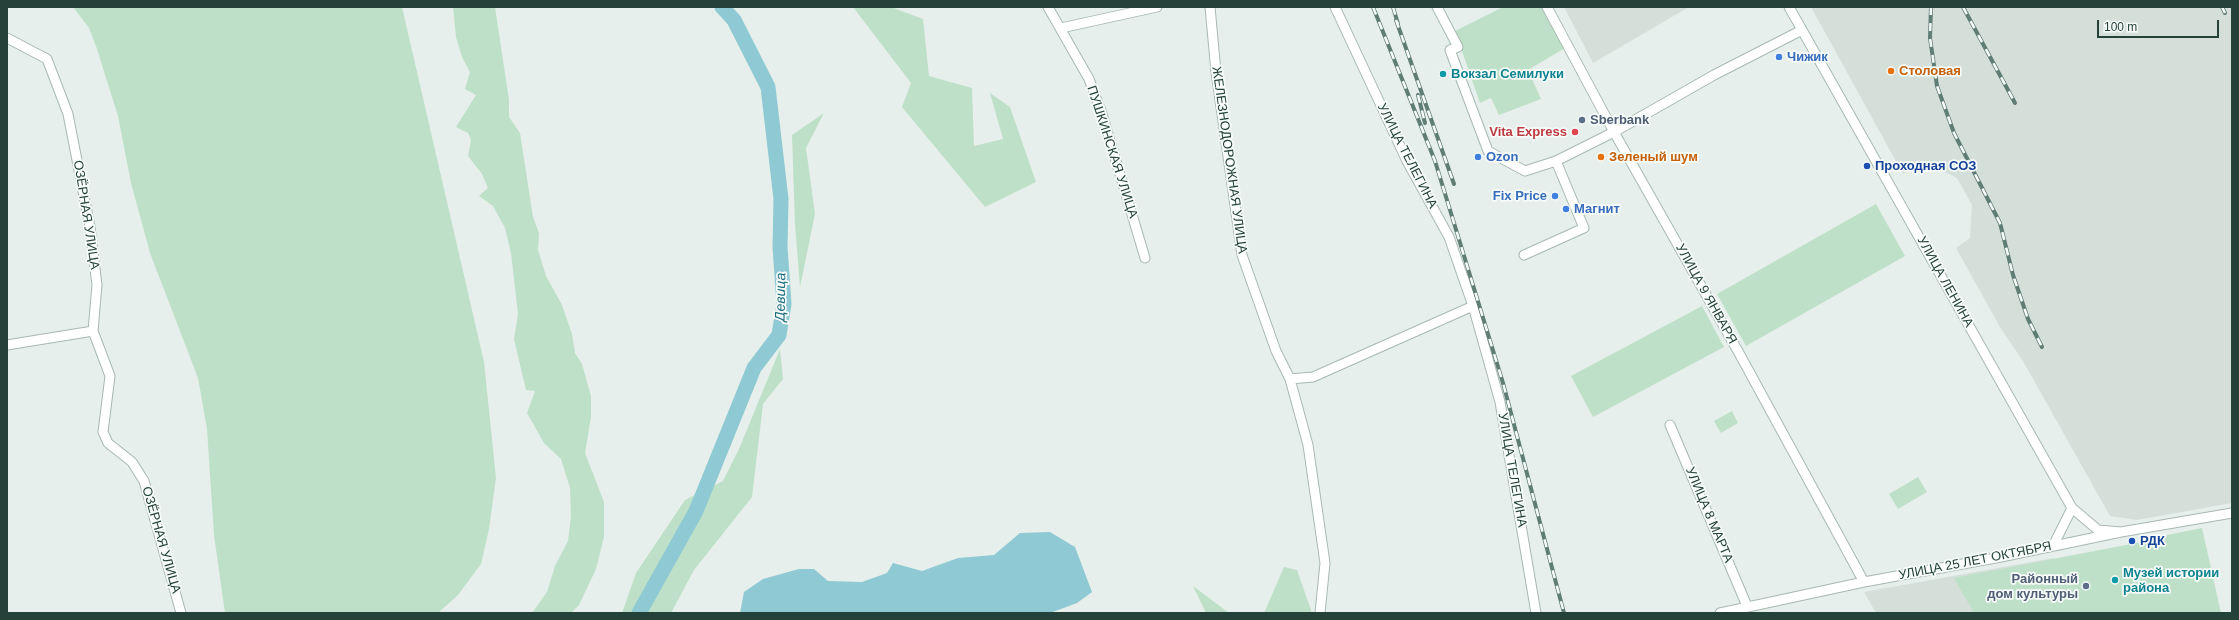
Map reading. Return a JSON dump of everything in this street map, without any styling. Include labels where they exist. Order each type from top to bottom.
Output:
[{"type":"street","name":"ПУШКИНСКАЯ УЛИЦА","points":[[1048,7],[1089,79],[1102,114],[1145,258]]},
{"type":"street","points":[[1061,28],[1157,7]]},
{"type":"street","name":"ЖЕЛЕЗНОДОРОЖНАЯ УЛИЦА","points":[[1210,7],[1216,72],[1242,255],[1276,351],[1290,379],[1308,445],[1325,563],[1320,613]]},
{"type":"street","name":"УЛИЦА ТЕЛЕГИНА","points":[[1336,7],[1407,161],[1449,237],[1473,306],[1500,402],[1536,613]]},
{"type":"street","points":[[1437,7],[1458,47],[1450,50],[1488,151],[1525,171],[1556,161],[1614,132],[1714,75],[1802,30]]},
{"type":"street","name":"УЛИЦА 9 ЯНВАРЯ","points":[[1547,7],[1614,132],[1739,353],[1864,582]]},
{"type":"street","name":"УЛИЦА ЛЕНИНА","points":[[1789,7],[2072,508],[2098,530],[2121,532]]},
{"type":"street","name":"ОЗЁРНАЯ УЛИЦА","points":[[7,38],[47,59],[68,114],[90,226],[97,284],[93,331],[110,376],[103,432],[108,443],[132,462],[144,480],[181,613]]},
{"type":"street","points":[[1524,255],[1584,228],[1556,161]]},
{"type":"street","points":[[1290,379],[1313,377],[1473,306]]},
{"type":"street","points":[[7,345],[93,331]]},
{"type":"street","name":"УЛИЦА 8 МАРТА","points":[[1670,425],[1751,608]]},
{"type":"street","points":[[2053,546],[2072,508]]},
{"type":"street","name":"УЛИЦА 25 ЛЕТ ОКТЯБРЯ","points":[[1720,613],[1751,608],[1864,582],[2121,532],[2232,513]]},
{"type":"shaded area","points":[[1564,7],[1689,7],[1593,63]]},
{"type":"shaded area","points":[[1811,7],[2232,7],[2232,503],[2137,520],[2110,516],[2023,361],[2000,327],[1956,248],[1970,238],[1972,205],[1957,178],[1925,162],[1903,174]]},
{"type":"shaded area","points":[[2054,558],[2067,613],[1876,613],[1864,592]]},
{"type":"green space","points":[[73,7],[402,7],[484,362],[496,478],[489,529],[481,564],[458,595],[438,613],[225,613],[214,535],[207,429],[198,378],[150,253],[131,183],[118,116],[96,46],[89,28]]},
{"type":"green space","points":[[453,7],[495,7],[509,100],[509,117],[520,133],[533,217],[539,233],[538,250],[546,276],[562,305],[572,334],[575,353],[582,364],[591,396],[591,417],[585,453],[604,502],[604,537],[596,569],[579,605],[571,613],[532,613],[547,592],[555,566],[568,541],[571,516],[570,488],[561,459],[544,443],[527,413],[535,391],[526,390],[514,339],[518,314],[511,253],[505,228],[493,206],[479,196],[488,188],[482,174],[468,156],[471,140],[468,133],[456,127],[476,95],[465,89],[470,72],[462,57],[456,37]]},
{"type":"green space","points":[[853,7],[891,7],[923,19],[929,76],[972,88],[974,146],[1003,139],[990,93],[1010,107],[1036,182],[985,207],[902,107],[911,83]]},
{"type":"green space","points":[[1503,7],[1543,7],[1565,48],[1528,70],[1541,99],[1499,115],[1491,98],[1480,103],[1455,31]]},
{"type":"green space","points":[[824,113],[806,148],[815,214],[800,287],[795,224],[792,135]]},
{"type":"green space","points":[[1876,204],[1905,256],[1746,346],[1717,294]]},
{"type":"green space","points":[[1702,306],[1724,347],[1593,417],[1571,376]]},
{"type":"green space","points":[[780,349],[783,379],[763,404],[752,497],[694,570],[671,613],[622,613],[636,573],[685,500],[723,481],[739,449]]},
{"type":"green space","points":[[1732,411],[1738,423],[1721,433],[1714,421]]},
{"type":"green space","points":[[1918,477],[1927,492],[1898,509],[1889,494]]},
{"type":"green space","points":[[2202,528],[2221,613],[1974,613],[1954,578],[2162,538],[2162,536]]},
{"type":"green space","points":[[1284,567],[1297,570],[1311,613],[1264,613]]},
{"type":"green space","points":[[1193,586],[1229,613],[1206,613]]},
{"type":"water","points":[[1050,532],[1075,547],[1092,592],[1077,603],[1050,613],[740,613],[744,592],[763,579],[799,569],[814,569],[828,581],[862,582],[887,573],[893,563],[922,571],[958,558],[994,555],[1020,533]]},
{"type":"waterway","name":"Девица","points":[[639,613],[696,511],[754,368],[779,335],[784,304],[780,247],[781,199],[768,87],[734,20],[722,7]]},
{"type":"railway","points":[[1373,7],[1435,161],[1503,383],[1564,613]]},
{"type":"railway","points":[[1393,7],[1398,24]]},
{"type":"railway","points":[[1931,7],[1930,38],[1937,86],[1954,133],[2000,223],[2013,275],[2028,319],[2042,347]]},
{"type":"railway","points":[[1963,7],[2015,103]]},
{"type":"railway","points":[[2222,7],[2225,13]]},
{"type":"railway","points":[[1396,20],[1454,184]]},
{"type":"railway","points":[[1418,95],[1425,123]]},
{"type":"place","name":"Чижик","points":[[1779,57]]},
{"type":"place","name":"Столовая","points":[[1891,71]]},
{"type":"place","name":"Вокзал Семилуки","points":[[1443,74]]},
{"type":"place","name":"Sberbank","points":[[1582,120]]},
{"type":"place","name":"Vita Express","points":[[1575,132]]},
{"type":"place","name":"Ozon","points":[[1478,157]]},
{"type":"place","name":"Зеленый шум","points":[[1601,157]]},
{"type":"place","name":"Проходная СОЗ","points":[[1867,166]]},
{"type":"place","name":"Fix Price","points":[[1555,196]]},
{"type":"place","name":"Магнит","points":[[1566,209]]},
{"type":"place","name":"РДК","points":[[2132,541]]},
{"type":"place","name":"Музей истории района","points":[[2115,580]]},
{"type":"place","name":"Районный дом культуры","points":[[2086,586]]}]
